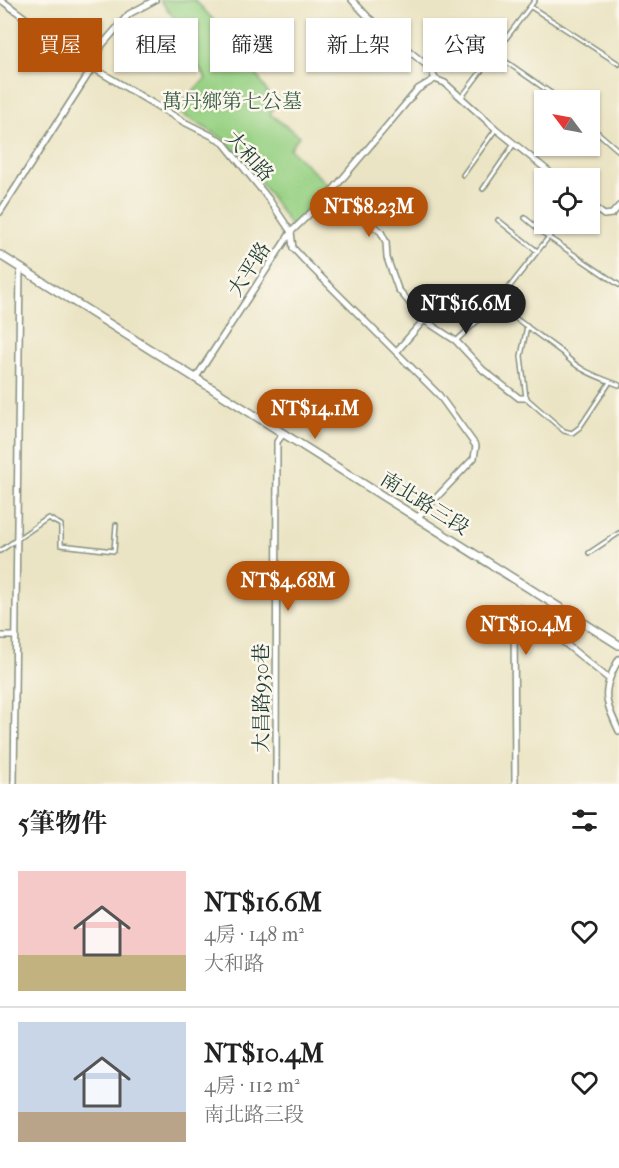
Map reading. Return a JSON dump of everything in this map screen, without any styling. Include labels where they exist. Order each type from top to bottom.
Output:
[{"type":"street","name":"大和路","points":[[1,0],[25,18]]},
{"type":"street","points":[[102,45],[129,14],[155,0]]},
{"type":"street","points":[[352,0],[368,17],[431,69],[435,79],[445,83],[544,168]]},
{"type":"street","points":[[0,212],[90,72]]},
{"type":"street","name":"大和路","points":[[100,72],[184,122],[222,141],[268,198],[291,232],[293,248],[439,395],[476,446],[474,459],[417,518]]},
{"type":"street","name":"大平路","points":[[195,379],[291,232],[334,189],[418,89],[435,79]]},
{"type":"street","points":[[334,189],[355,212],[381,232],[386,242],[387,258],[398,289],[424,320],[456,341],[483,370],[519,398],[526,398]]},
{"type":"street","points":[[600,212],[603,215],[612,214],[619,206]]},
{"type":"street","name":"南北路三段","points":[[0,255],[619,645]]},
{"type":"street","points":[[14,784],[20,266]]},
{"type":"street","points":[[396,352],[424,320]]},
{"type":"street","name":"大昌路930巷","points":[[276,784],[277,442],[283,434]]},
{"type":"street","points":[[515,784],[514,612],[516,608],[521,608],[609,679]]},
{"type":"street","points":[[0,636],[16,636]]},
{"type":"street","points":[[619,659],[607,684],[607,705],[619,731]]},
{"type":"lane","points":[[507,38],[535,0]]},
{"type":"lane","points":[[531,7],[619,64]]},
{"type":"lane","points":[[507,62],[547,90]]},
{"type":"lane","points":[[461,98],[481,72]]},
{"type":"lane","points":[[463,175],[496,129]]},
{"type":"lane","points":[[600,134],[619,149]]},
{"type":"lane","points":[[483,189],[514,144]]},
{"type":"lane","points":[[525,218],[548,237],[619,285]]},
{"type":"lane","points":[[498,220],[537,251]]},
{"type":"lane","points":[[456,341],[496,304],[551,234]]},
{"type":"lane","points":[[496,304],[563,353],[571,363],[619,385]]},
{"type":"lane","points":[[526,326],[521,356],[526,398],[564,431],[572,433],[580,427],[610,382]]},
{"type":"lane","points":[[0,551],[48,518],[61,525],[62,545],[114,551],[116,525]]},
{"type":"lane","points":[[590,553],[619,533]]},
{"type":"green space","name":"萬丹鄉第七公墓","points":[[160,0],[195,0],[212,18],[210,72],[255,72],[275,105],[270,114],[299,136],[290,149],[331,188],[291,226],[257,177],[224,139],[175,110],[206,78],[198,65],[198,18],[174,18]]}]
